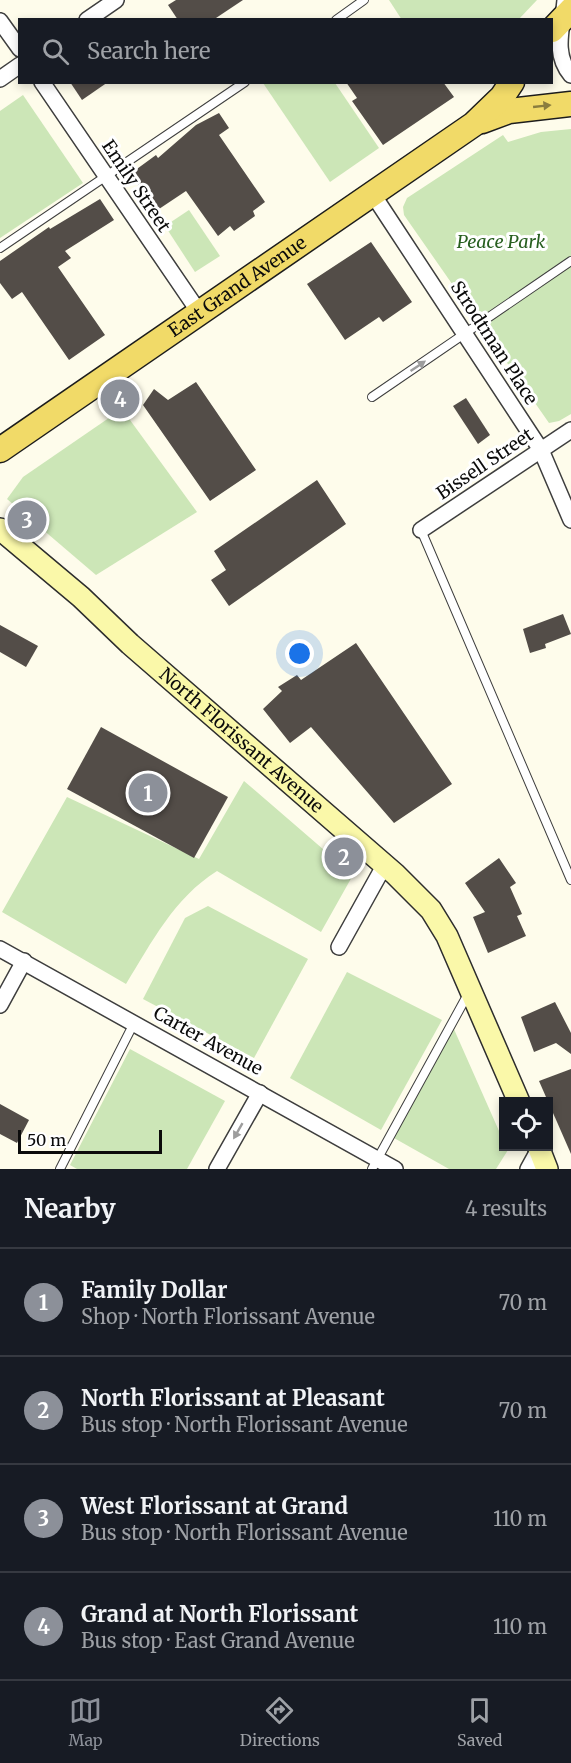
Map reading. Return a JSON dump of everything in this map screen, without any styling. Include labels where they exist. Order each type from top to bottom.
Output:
[{"type":"main road","name":"East Grand Avenue","points":[[0,450],[474,124],[502,97],[511,84]]},
{"type":"main road","name":"East Grand Avenue","points":[[474,124],[509,111],[571,104]]},
{"type":"main road","name":"North Florissant Avenue","points":[[0,529],[81,597],[130,644],[384,866],[431,910],[447,936],[471,988],[517,1097]]},
{"type":"street","points":[[90,18],[116,0]]},
{"type":"street","points":[[563,14],[560,49],[562,62],[571,75]]},
{"type":"street","points":[[0,21],[18,46]]},
{"type":"street","points":[[0,79],[18,66]]},
{"type":"street","name":"Emily Street","points":[[43,84],[199,312]]},
{"type":"street","name":"Strodtman Place","points":[[372,193],[541,450],[571,520]]},
{"type":"street","name":"Bissell Street","points":[[421,530],[571,430]]},
{"type":"street","points":[[339,947],[384,866]]},
{"type":"street","name":"Carter Avenue","points":[[0,949],[260,1093],[375,1164],[395,1169]]},
{"type":"street","points":[[0,1005],[24,961]]},
{"type":"street","points":[[217,1169],[260,1093]]},
{"type":"street","points":[[528,1169],[541,1155]]},
{"type":"lane","points":[[339,18],[364,0]]},
{"type":"lane","points":[[0,248],[242,84]]},
{"type":"lane","points":[[372,397],[571,261]]},
{"type":"lane","points":[[421,530],[571,880]]},
{"type":"lane","points":[[375,1164],[471,988]]},
{"type":"lane","points":[[60,1169],[134,1023]]},
{"type":"green space","points":[[389,0],[537,0],[520,18],[401,18]]},
{"type":"green space","points":[[264,84],[336,84],[379,148],[330,182]]},
{"type":"green space","points":[[23,95],[83,183],[0,238],[0,111]]},
{"type":"green space","name":"Peace Park","points":[[571,129],[571,414],[559,421],[549,423],[404,215],[403,207],[407,198],[503,135],[508,142],[541,132]]},
{"type":"green space","points":[[189,210],[220,256],[195,272],[165,226]]},
{"type":"green space","points":[[122,409],[197,512],[96,575],[7,499],[23,477]]},
{"type":"green space","points":[[244,781],[353,875],[321,932],[217,871],[188,894],[176,908],[126,984],[2,912],[67,797],[199,859]]},
{"type":"green space","points":[[208,906],[308,959],[254,1058],[143,999],[185,918]]},
{"type":"green space","points":[[347,972],[442,1020],[381,1130],[290,1078]]},
{"type":"green space","points":[[453,1027],[499,1131],[499,1151],[507,1151],[496,1169],[449,1169],[394,1138]]},
{"type":"green space","points":[[130,1049],[225,1101],[187,1169],[77,1169],[70,1165]]},
{"type":"building","points":[[176,0],[243,0],[216,18],[177,18],[168,5]]},
{"type":"building","points":[[71,84],[105,84],[82,100]]},
{"type":"building","points":[[347,84],[444,84],[454,97],[383,145],[352,101],[357,98]]},
{"type":"building","points":[[219,113],[229,128],[219,135],[265,202],[253,211],[255,216],[234,231],[230,226],[218,236],[186,191],[156,211],[130,174],[156,155],[158,158],[196,125]]},
{"type":"building","points":[[100,199],[114,220],[65,251],[71,258],[58,267],[105,335],[69,360],[22,292],[12,299],[0,283],[0,261],[49,227],[50,229]]},
{"type":"building","points":[[371,242],[412,302],[383,322],[379,317],[345,340],[307,284]]},
{"type":"building","points":[[196,382],[256,470],[210,501],[143,405],[154,389],[168,400]]},
{"type":"building","points":[[466,398],[490,435],[478,444],[453,406]]},
{"type":"building","points":[[317,480],[346,524],[229,606],[211,580],[226,570],[214,551]]},
{"type":"building","points":[[563,614],[571,634],[545,644],[546,648],[530,653],[523,629]]},
{"type":"building","points":[[0,625],[38,646],[26,667],[0,652]]},
{"type":"building","points":[[356,643],[452,784],[394,823],[311,727],[290,743],[263,709],[282,691],[278,687],[297,675],[301,680]]},
{"type":"building","points":[[101,727],[228,797],[194,858],[67,789]]},
{"type":"building","points":[[499,858],[516,883],[510,887],[522,914],[517,916],[526,936],[488,953],[473,917],[485,912],[465,883]]},
{"type":"building","points":[[555,1002],[571,1033],[571,1054],[556,1043],[534,1052],[521,1017]]},
{"type":"building","points":[[571,1069],[571,1154],[553,1113],[553,1097],[546,1097],[539,1081]]},
{"type":"building","points":[[0,1104],[29,1120],[17,1143],[0,1134]]},
{"type":"place","name":"Grand at North Florissant","points":[[120,399]]},
{"type":"place","name":"West Florissant at Grand","points":[[27,520]]},
{"type":"place","name":"Family Dollar","points":[[148,793]]},
{"type":"place","name":"North Florissant at Pleasant","points":[[344,857]]}]
